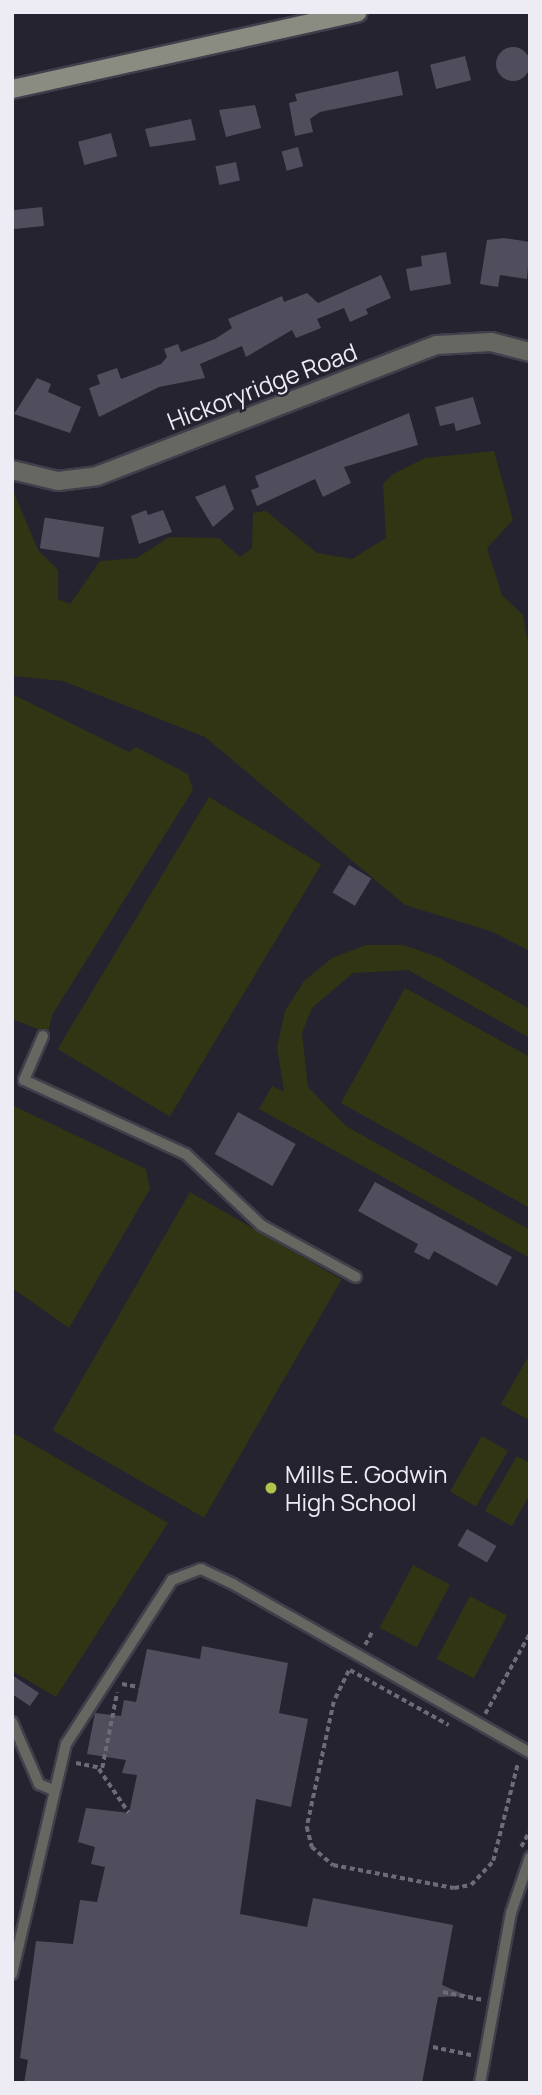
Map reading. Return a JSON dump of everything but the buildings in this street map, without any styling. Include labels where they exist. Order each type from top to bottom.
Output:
[{"type":"street","points":[[12,89],[358,12]]},
{"type":"street","name":"Hickoryridge Road","points":[[12,470],[58,481],[97,476],[437,345],[491,342],[530,352]]},
{"type":"lane","points":[[43,1036],[24,1080],[186,1154],[261,1225],[356,1276]]},
{"type":"lane","points":[[12,1975],[51,1789],[60,1760],[102,1679],[172,1580],[201,1569],[530,1753]]},
{"type":"lane","points":[[12,1722],[39,1784],[51,1789]]},
{"type":"lane","points":[[480,2083],[511,1913],[530,1857]]},
{"type":"path","points":[[349,1671],[334,1702],[307,1827],[312,1847],[333,1865],[454,1888],[471,1885],[494,1861],[518,1762]]},
{"type":"path","points":[[98,1767],[119,1684]]},
{"type":"path","points":[[60,1760],[98,1767],[130,1813]]},
{"type":"path","points":[[443,1992],[485,2000]]},
{"type":"path","points":[[433,2047],[474,2056]]},
{"type":"green space","points":[[494,451],[513,520],[487,548],[502,595],[523,615],[530,655],[530,951],[493,932],[405,905],[205,737],[63,681],[12,676],[12,488],[38,550],[58,570],[58,599],[70,604],[100,561],[137,558],[169,537],[219,538],[240,557],[252,548],[253,513],[266,511],[317,553],[352,559],[386,538],[383,484],[393,474],[425,458]]},
{"type":"green space","points":[[12,694],[129,752],[136,747],[188,774],[193,790],[52,1015],[48,1033],[12,1019]]},
{"type":"green space","points":[[209,797],[321,864],[170,1116],[58,1049]]},
{"type":"green space","points":[[366,945],[403,945],[438,957],[530,1009],[530,1038],[408,970],[353,973],[312,1008],[302,1033],[308,1087],[346,1126],[530,1230],[530,1258],[259,1109],[272,1086],[284,1092],[277,1047],[285,1011],[304,981],[332,958]]},
{"type":"green space","points":[[405,988],[530,1057],[530,1208],[341,1103]]},
{"type":"green space","points":[[12,1105],[146,1169],[150,1189],[69,1328],[12,1288]]},
{"type":"green space","points":[[190,1192],[342,1280],[204,1518],[52,1430]]},
{"type":"green space","points":[[530,1354],[530,1414],[527,1419],[501,1404]]},
{"type":"green space","points":[[12,1432],[168,1523],[56,1697],[12,1671]]},
{"type":"green space","points":[[482,1436],[508,1451],[476,1506],[450,1491]]},
{"type":"green space","points":[[517,1456],[530,1463],[530,1494],[512,1526],[485,1511]]},
{"type":"green space","points":[[413,1565],[450,1585],[417,1647],[380,1628]]},
{"type":"green space","points":[[470,1596],[507,1616],[474,1678],[437,1659]]},
{"type":"place","name":"Mills E. Godwin High School","points":[[271,1488]]}]
